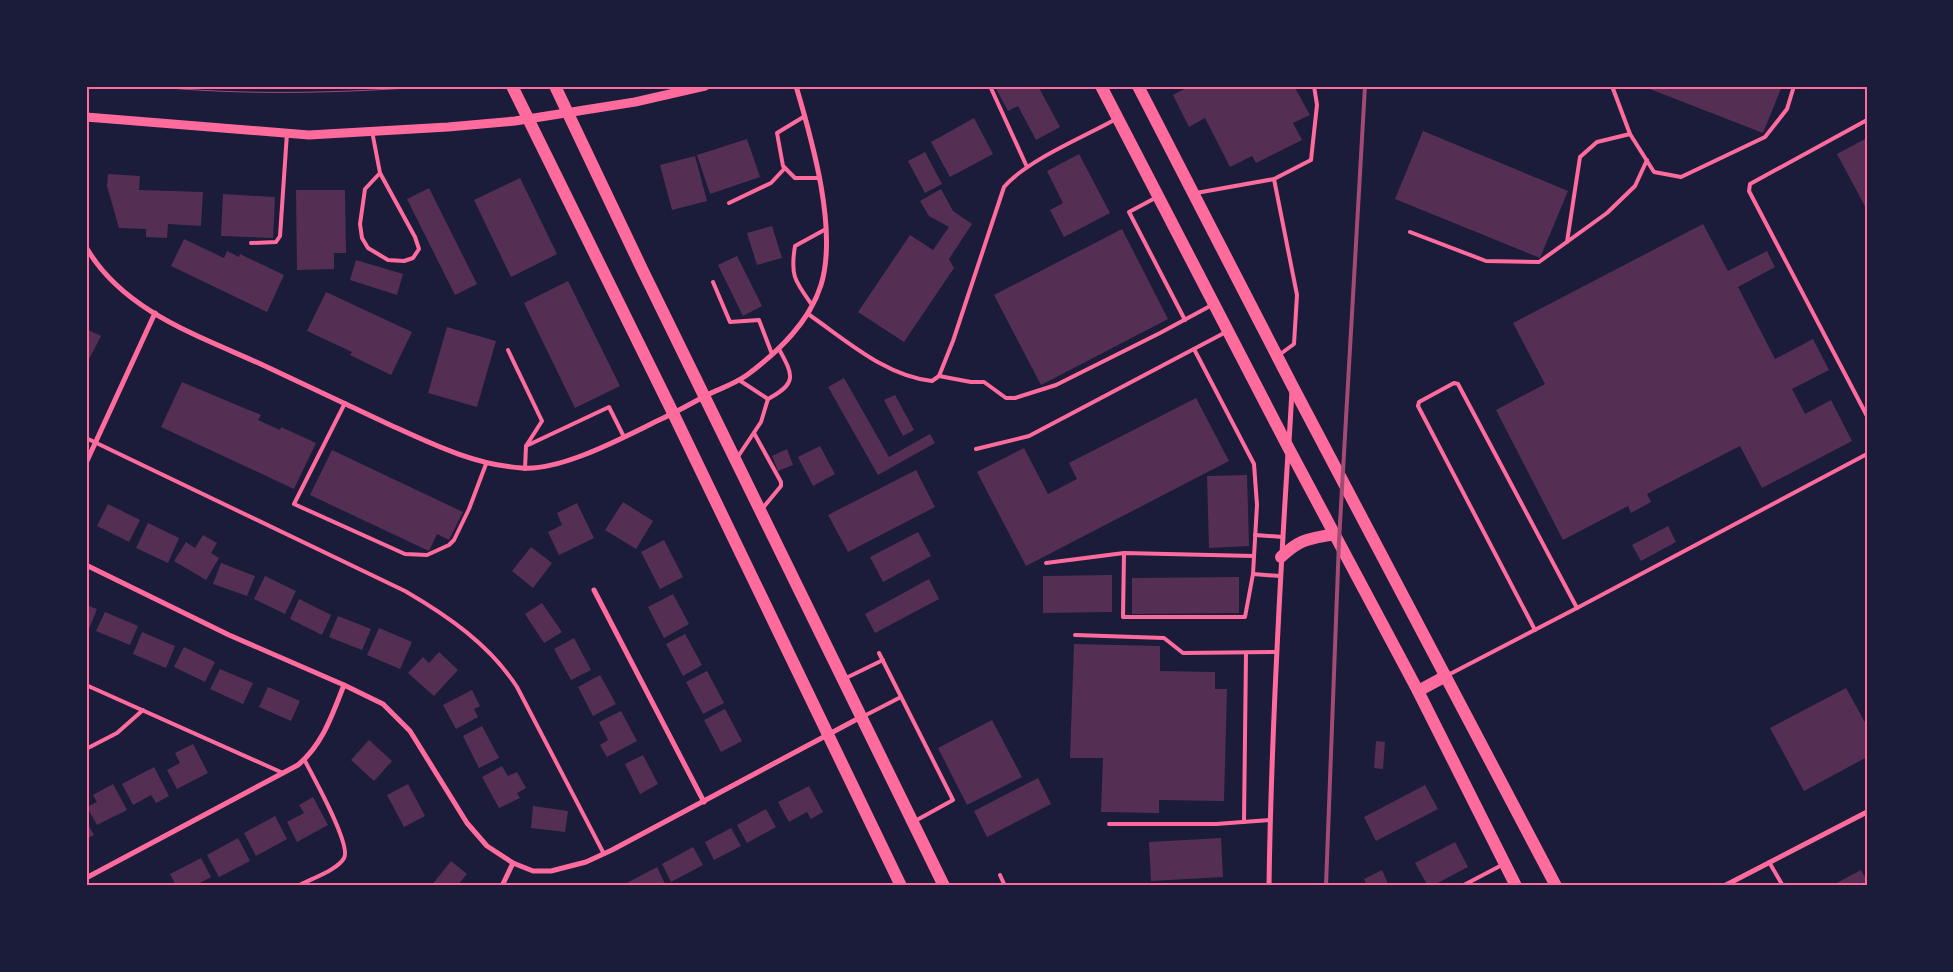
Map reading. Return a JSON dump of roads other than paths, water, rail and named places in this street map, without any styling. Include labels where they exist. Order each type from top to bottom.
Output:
[{"type":"main road","points":[[512,86],[901,886]]},
{"type":"main road","points":[[555,86],[944,886]]},
{"type":"main road","points":[[1101,86],[1288,447],[1418,691],[1516,886]]},
{"type":"main road","points":[[1138,86],[1292,385],[1556,886]]},
{"type":"main road","points":[[1282,557],[1294,545],[1306,539],[1335,534]]},
{"type":"main road","points":[[1418,691],[1446,676]]},
{"type":"street","points":[[86,117],[309,135],[515,121],[635,102],[705,86]]},
{"type":"street","points":[[86,247],[106,276],[129,297],[155,313],[438,446],[486,464],[525,469],[575,458],[673,414],[746,376],[779,349],[808,314],[821,285],[826,229],[820,178],[796,86]]},
{"type":"street","points":[[86,463],[155,313]]},
{"type":"street","points":[[1269,886],[1276,652],[1292,385]]},
{"type":"street","points":[[86,565],[229,635],[383,704],[410,732],[467,823],[486,846],[513,863],[533,871],[551,871],[586,862],[604,854],[862,717]]},
{"type":"street","points":[[594,590],[704,802]]},
{"type":"street","points":[[86,878],[283,773],[304,759],[322,738],[344,685]]},
{"type":"street","points":[[1724,886],[1867,812]]},
{"type":"street","points":[[502,886],[513,863]]},
{"type":"lane","points":[[990,86],[1027,167]]},
{"type":"lane","points":[[1193,193],[1274,180],[1310,160],[1317,105],[1314,86]]},
{"type":"lane","points":[[1612,86],[1630,134],[1654,172],[1681,177],[1765,137],[1787,109],[1794,86]]},
{"type":"lane","points":[[805,116],[777,133],[778,145],[785,168],[795,178],[820,178]]},
{"type":"lane","points":[[808,314],[882,364],[918,380],[932,381],[939,376],[954,341],[1004,186],[1027,167],[1118,118]]},
{"type":"lane","points":[[1867,120],[1750,184],[1749,191],[1867,416]]},
{"type":"lane","points":[[372,131],[380,173],[415,236],[419,249],[413,258],[404,261],[388,260],[368,248],[362,238],[360,224],[365,189],[380,173]]},
{"type":"lane","points":[[251,243],[276,242],[280,236],[287,133]]},
{"type":"lane","points":[[1567,242],[1580,157],[1597,142],[1630,134]]},
{"type":"lane","points":[[1410,232],[1486,261],[1539,262],[1607,213],[1635,186],[1647,160]]},
{"type":"lane","points":[[729,203],[772,183],[785,168]]},
{"type":"lane","points":[[1274,180],[1297,295],[1294,344],[1277,356]]},
{"type":"lane","points":[[1159,196],[1130,212],[1185,320]]},
{"type":"lane","points":[[812,305],[795,281],[792,263],[795,246],[826,229]]},
{"type":"lane","points":[[713,282],[730,322],[759,320],[772,354]]},
{"type":"lane","points":[[939,376],[971,382],[984,382],[1006,398],[1015,398],[1056,385],[1214,304]]},
{"type":"lane","points":[[976,449],[1029,436],[1228,331]]},
{"type":"lane","points":[[736,459],[762,422],[768,399],[783,390],[791,377],[790,370],[779,349]]},
{"type":"lane","points":[[1124,553],[1123,617],[1244,617],[1253,574],[1257,505],[1254,464],[1194,349]]},
{"type":"lane","points":[[508,350],[542,421],[526,446],[525,469]]},
{"type":"lane","points":[[739,380],[768,399]]},
{"type":"lane","points":[[1535,630],[1418,406],[1419,402],[1454,382],[1458,384],[1577,608]]},
{"type":"lane","points":[[345,403],[294,504],[405,554],[427,555],[444,548],[454,540],[478,489],[486,464]]},
{"type":"lane","points":[[526,446],[609,407],[624,437]]},
{"type":"lane","points":[[754,432],[781,482],[781,486],[761,511]]},
{"type":"lane","points":[[86,438],[405,591],[438,610],[506,669],[604,854]]},
{"type":"lane","points":[[1446,676],[1867,454]]},
{"type":"lane","points":[[1255,535],[1283,537]]},
{"type":"lane","points":[[1046,563],[1124,553],[1254,556]]},
{"type":"lane","points":[[1253,574],[1280,576]]},
{"type":"lane","points":[[1075,635],[1164,638],[1183,653],[1276,652]]},
{"type":"lane","points":[[880,653],[954,800],[913,822]]},
{"type":"lane","points":[[1244,822],[1246,653]]},
{"type":"lane","points":[[844,679],[883,660]]},
{"type":"lane","points":[[86,685],[283,773]]},
{"type":"lane","points":[[862,717],[902,697]]},
{"type":"lane","points":[[86,749],[117,733],[144,710]]},
{"type":"lane","points":[[298,886],[335,868],[344,859],[346,853],[335,820],[304,759]]},
{"type":"lane","points":[[1109,824],[1216,824],[1270,820]]},
{"type":"lane","points":[[1769,862],[1783,886]]},
{"type":"lane","points":[[1462,886],[1504,864]]},
{"type":"lane","points":[[1000,875],[1005,886]]},
{"type":"lane","points":[[1474,880],[1477,886]]},
{"type":"tram line","points":[[148,86],[257,92],[366,90],[438,86]]},
{"type":"railway","points":[[1326,886],[1339,541],[1365,86]]}]
